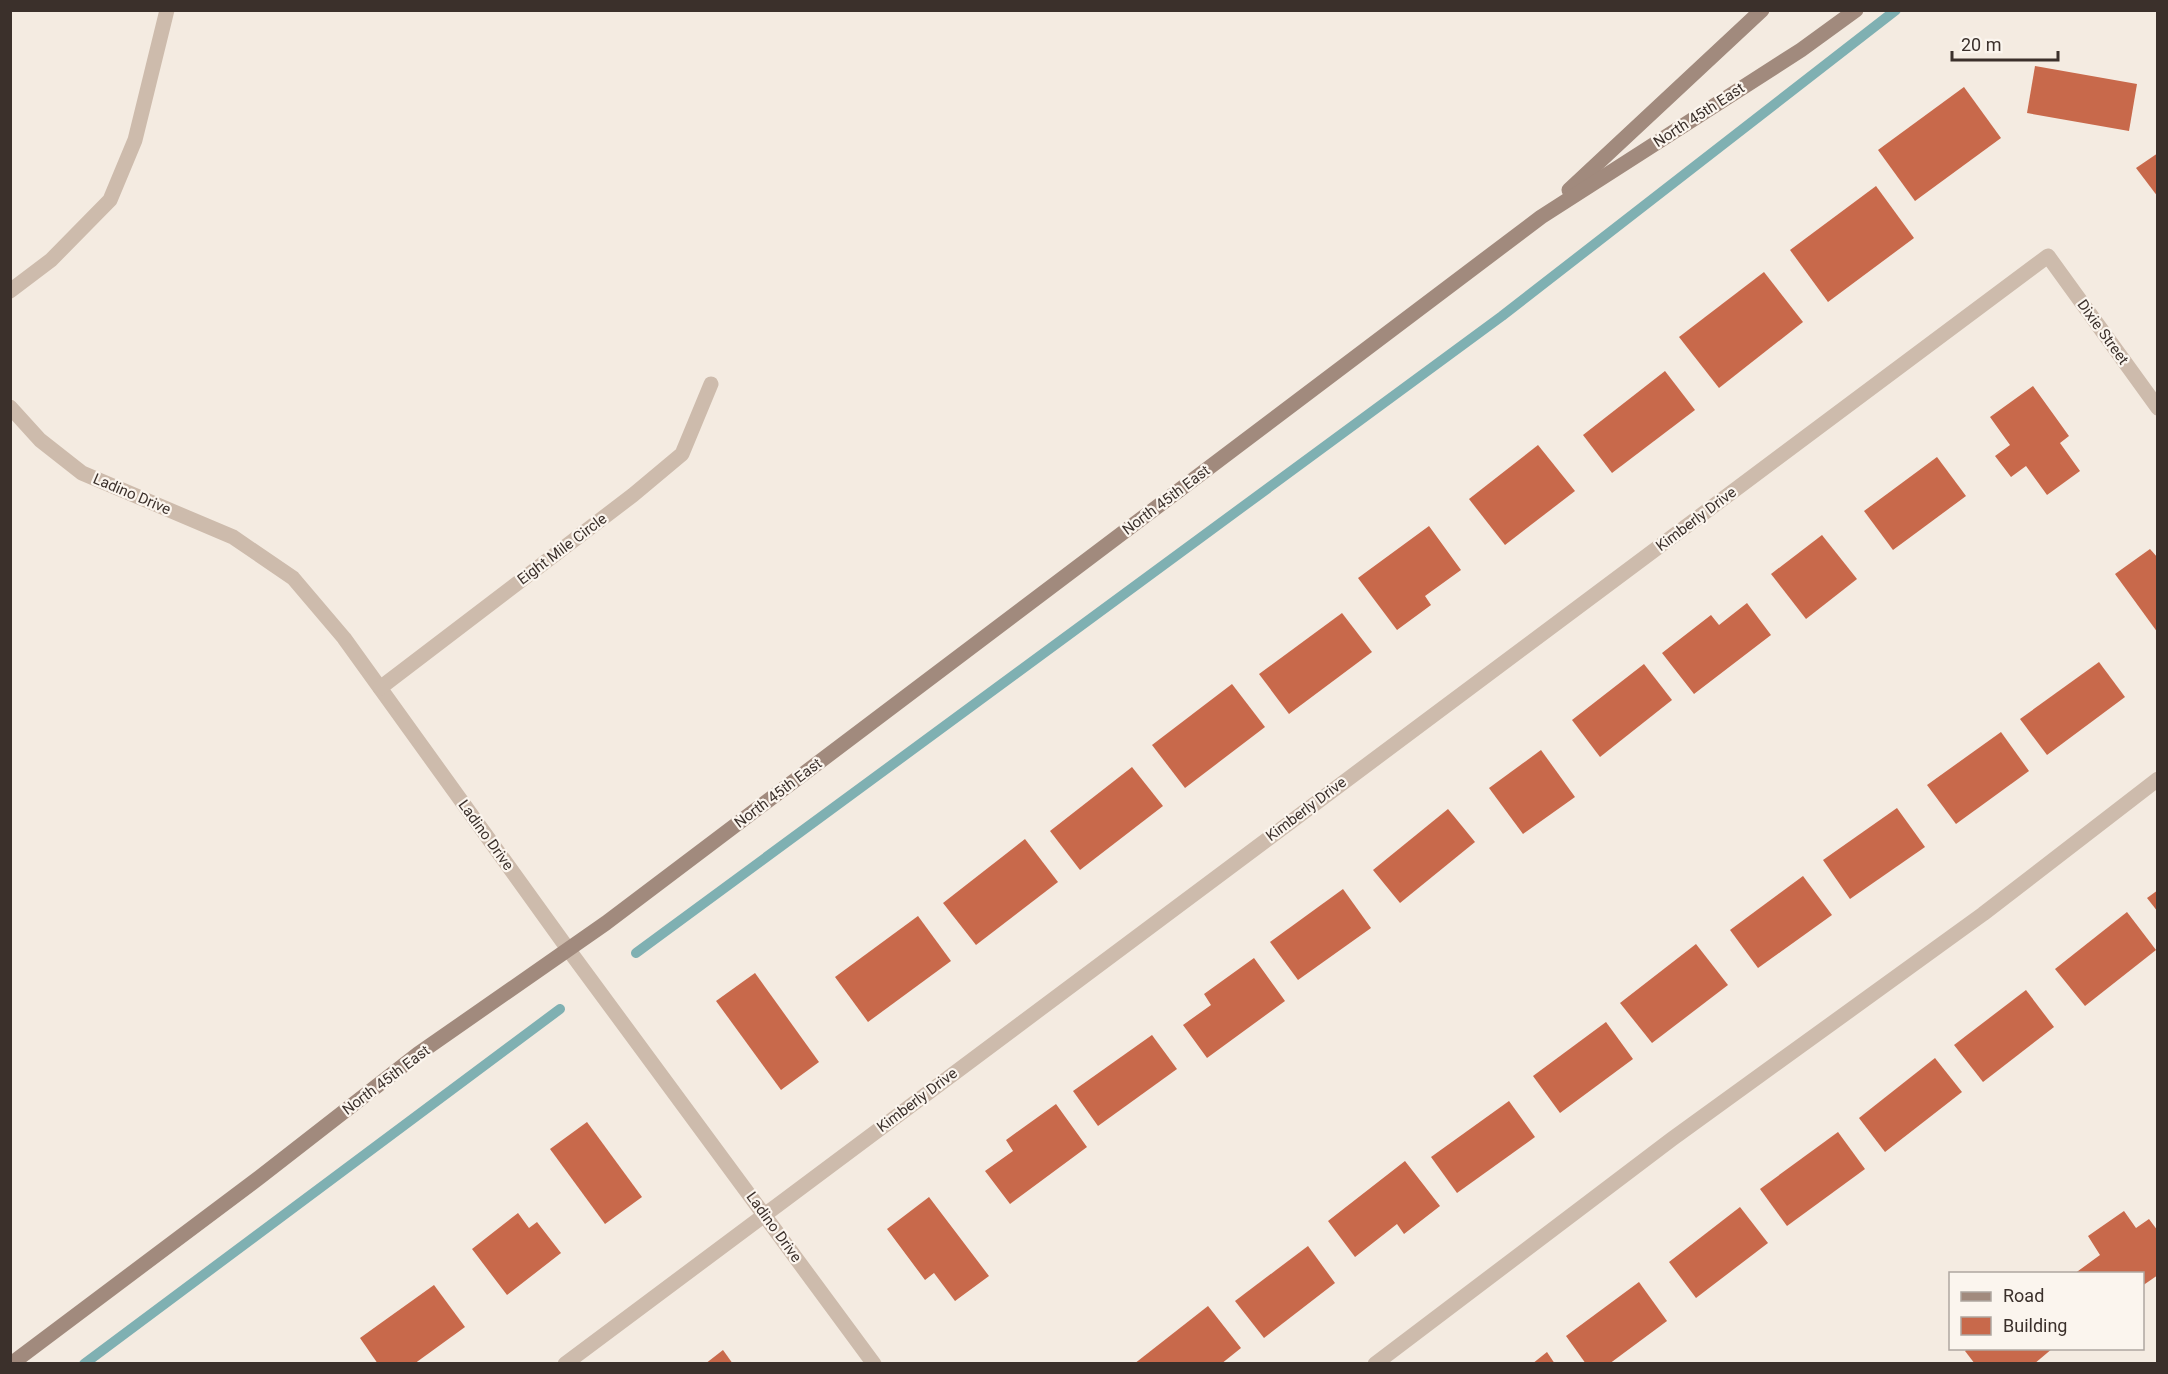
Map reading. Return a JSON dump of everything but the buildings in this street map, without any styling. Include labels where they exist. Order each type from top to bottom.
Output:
[{"type":"main road","name":"North 45th East","points":[[1541,217],[1762,10]]},
{"type":"main road","name":"North 45th East","points":[[11,1364],[260,1177],[418,1054],[606,923],[1541,217],[1801,50],[1856,10]]},
{"type":"street","points":[[10,291],[51,260],[110,200],[135,140],[167,10]]},
{"type":"street","name":"Dixie Street","points":[[2048,256],[2157,408]]},
{"type":"street","name":"Kimberly Drive","points":[[565,1364],[2048,256]]},
{"type":"street","name":"Eight Mile Circle","points":[[380,688],[633,495],[682,454],[711,384]]},
{"type":"street","name":"Ladino Drive","points":[[10,407],[40,440],[81,473],[233,537],[293,578],[344,638],[568,949],[874,1364]]},
{"type":"street","points":[[1375,1364],[1672,1139],[1983,914],[2157,779]]},
{"type":"waterway","points":[[636,953],[1502,316],[1896,10]]},
{"type":"waterway","points":[[84,1364],[560,1009]]}]
